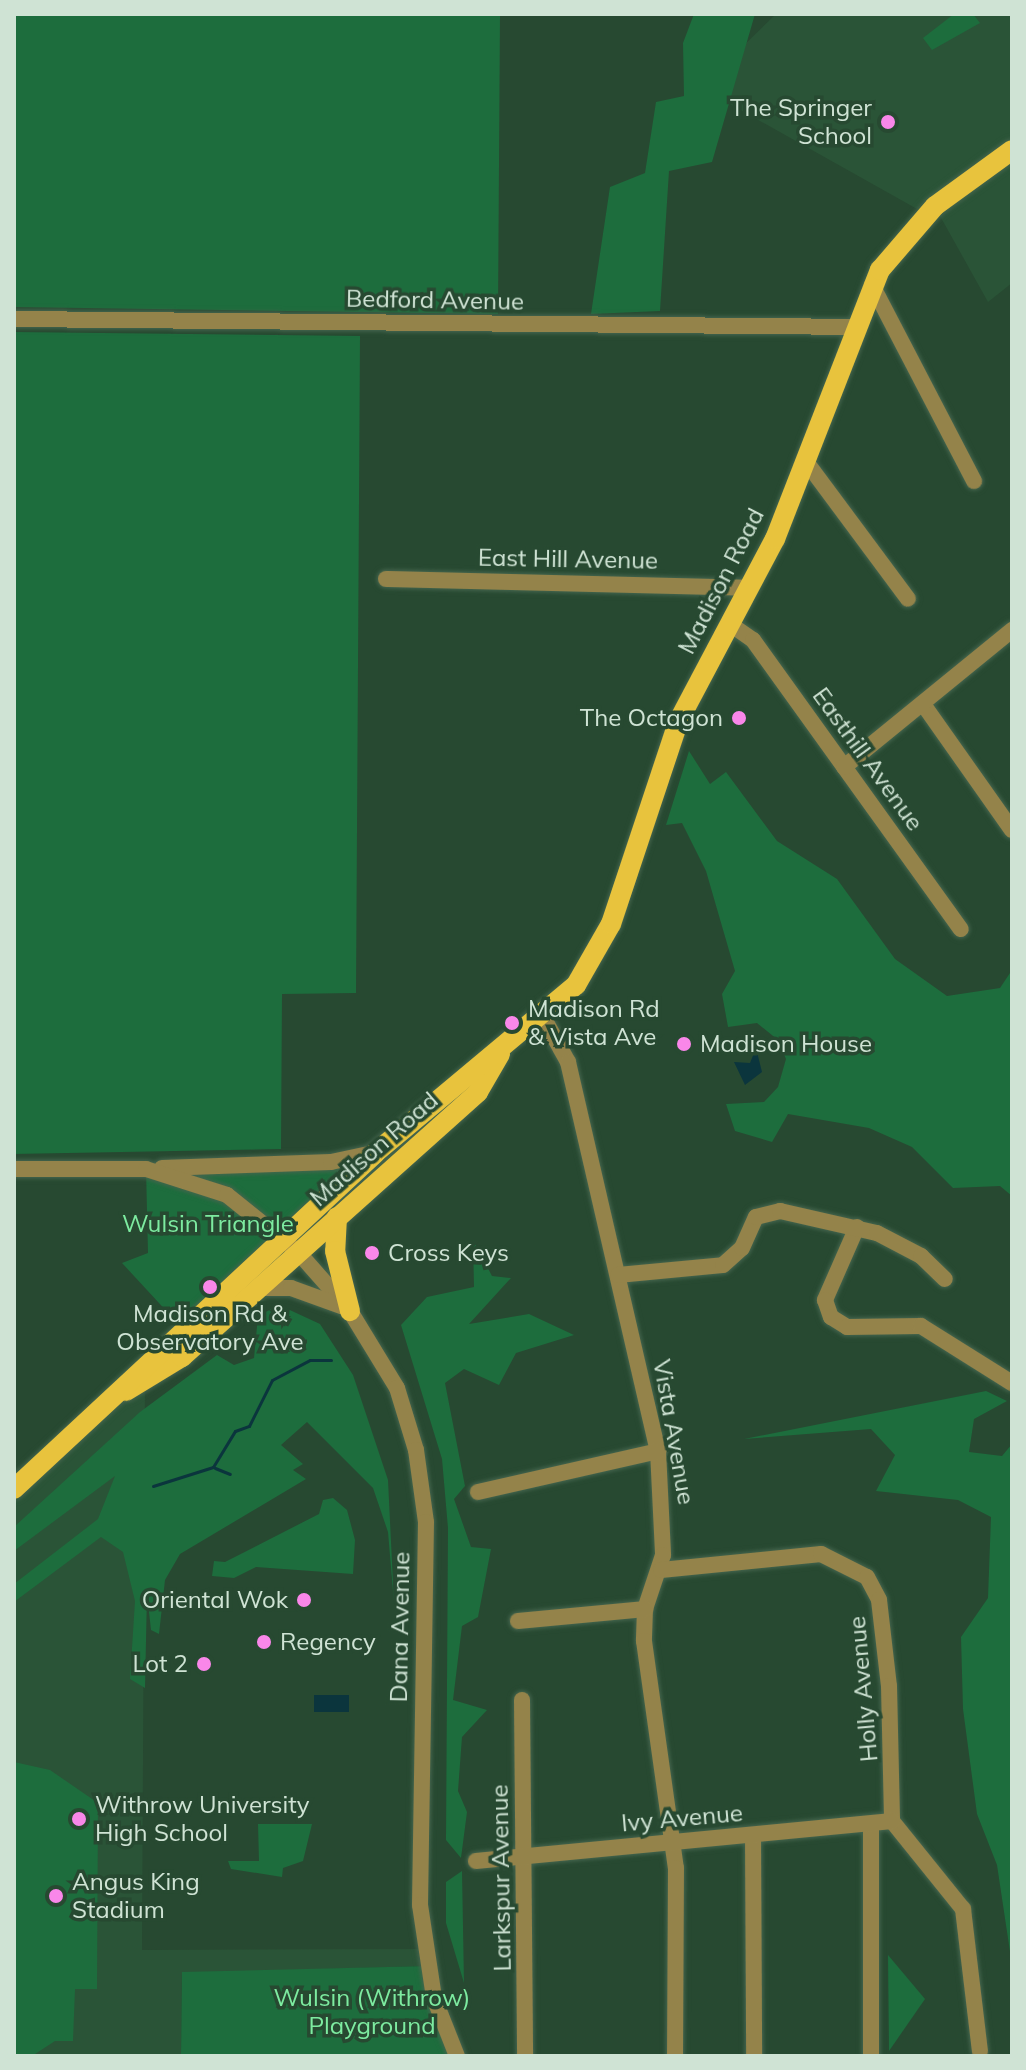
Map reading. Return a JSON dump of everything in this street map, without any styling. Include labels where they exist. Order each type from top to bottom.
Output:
[{"type":"main road","name":"Madison Road","points":[[122,1393],[147,1359],[404,1127],[469,1070],[500,1054],[543,1017],[604,941],[669,743],[749,588],[807,463],[872,285],[916,223],[1012,150]]},
{"type":"main road","name":"Madison Road","points":[[14,1489],[122,1393],[182,1357],[478,1092],[500,1054]]},
{"type":"main road","points":[[298,1252],[299,1239],[361,1181],[404,1127]]},
{"type":"main road","points":[[337,1217],[335,1251],[350,1311]]},
{"type":"street","points":[[872,285],[976,480]]},
{"type":"street","name":"Bedford Avenue","points":[[14,319],[856,327]]},
{"type":"street","points":[[807,463],[908,599]]},
{"type":"street","name":"East Hill Avenue","points":[[386,579],[749,588]]},
{"type":"street","name":"Easthill Avenue","points":[[730,624],[753,640],[961,929]]},
{"type":"street","points":[[844,767],[1012,630]]},
{"type":"street","points":[[923,704],[1012,830]]},
{"type":"street","name":"Vista Avenue","points":[[543,1017],[568,1062],[658,1451],[661,1570],[645,1609],[646,1680],[673,1844],[675,2056]]},
{"type":"street","points":[[14,1169],[146,1169],[331,1162],[375,1153]]},
{"type":"street","name":"Dana Avenue","points":[[146,1169],[227,1195],[281,1237],[350,1311],[397,1388],[416,1450],[426,1522],[420,1905],[434,1998],[457,2056]]},
{"type":"street","points":[[618,1275],[723,1265],[764,1212],[857,1227],[904,1244],[945,1279]]},
{"type":"street","points":[[857,1227],[825,1300],[831,1317],[847,1327],[921,1326],[1012,1383]]},
{"type":"street","points":[[258,1288],[317,1295],[350,1311]]},
{"type":"street","points":[[478,1492],[658,1451]]},
{"type":"street","name":"Holly Avenue","points":[[661,1570],[821,1554],[867,1577],[879,1600],[889,1686],[892,1821]]},
{"type":"street","points":[[518,1621],[645,1609]]},
{"type":"street","name":"Larkspur Avenue","points":[[522,1700],[526,1857],[525,2056]]},
{"type":"street","points":[[892,1821],[963,1909],[980,2051]]},
{"type":"street","name":"Ivy Avenue","points":[[476,1861],[892,1821]]},
{"type":"street","points":[[871,1824],[871,2056]]},
{"type":"street","points":[[753,1835],[754,2056]]},
{"type":"shaded area","name":"The Springer School","points":[[776,14],[1012,14],[1012,283],[988,302],[935,207],[926,214],[719,98],[739,50]]},
{"type":"shaded area","name":"Withrow University High School","points":[[145,1382],[142,1950],[425,1949],[428,1966],[182,1973],[181,2056],[14,2056],[14,1489]]},
{"type":"green space","points":[[14,14],[500,14],[498,314],[14,307]]},
{"type":"green space","points":[[694,14],[755,14],[712,162],[669,171],[660,311],[591,314],[610,187],[645,173],[656,102],[684,96],[683,43]]},
{"type":"green space","points":[[954,14],[973,14],[980,23],[932,50],[923,38]]},
{"type":"green space","points":[[14,332],[360,336],[356,993],[282,994],[281,1149],[14,1154]]},
{"type":"green space","points":[[689,751],[710,784],[726,772],[777,841],[837,879],[895,959],[947,996],[1000,988],[1012,970],[1012,1196],[1000,1186],[953,1188],[912,1147],[869,1128],[788,1114],[772,1142],[735,1131],[726,1104],[764,1102],[778,1087],[786,1059],[778,1040],[757,1023],[728,1027],[722,994],[735,971],[706,871],[682,823],[666,825]]},
{"type":"green space","name":"Wulsin Triangle","points":[[375,1153],[183,1329],[122,1263],[148,1253],[146,1169]]},
{"type":"green space","points":[[473,1240],[492,1276],[511,1278],[469,1324],[529,1314],[574,1335],[516,1353],[499,1385],[464,1369],[445,1383],[465,1486],[454,1499],[471,1547],[491,1549],[478,1617],[462,1626],[453,1700],[487,1710],[462,1737],[458,1791],[467,1812],[461,1858],[446,1840],[448,1528],[442,1459],[401,1325],[427,1297],[474,1287]]},
{"type":"green space","points":[[279,1305],[320,1324],[353,1375],[388,1480],[394,1603],[388,1532],[373,1488],[307,1422],[281,1445],[303,1464],[293,1470],[306,1479],[180,1554],[165,1580],[159,1634],[151,1630],[147,1594],[145,1688],[130,1679],[135,1601],[123,1552],[101,1537],[14,1602],[14,1584],[98,1519],[115,1476],[14,1551],[14,1527],[140,1412],[217,1355],[234,1365],[254,1358],[258,1316]]},
{"type":"green space","points":[[986,1391],[1007,1401],[974,1419],[969,1452],[1002,1456],[1012,1444],[1012,1965],[997,1865],[977,1814],[963,1709],[961,1637],[988,1598],[991,1517],[958,1500],[876,1491],[895,1455],[871,1429],[744,1439]]},
{"type":"green space","points":[[333,1498],[347,1510],[355,1540],[353,1574],[256,1567],[234,1578],[212,1576],[214,1561],[225,1562],[319,1514],[323,1500]]},
{"type":"green space","name":"Angus King Stadium","points":[[14,1762],[50,1770],[98,1803],[97,1989],[75,1989],[73,2041],[55,2041],[32,2056],[14,2056]]},
{"type":"green space","points":[[258,1824],[312,1824],[303,1861],[283,1868],[282,1877],[231,1869],[228,1861],[259,1861]]},
{"type":"green space","points":[[462,1871],[464,1983],[446,1923],[446,1882]]},
{"type":"green space","points":[[888,1955],[925,1999],[889,2051]]},
{"type":"green space","name":"Wulsin (Withrow) Playground","points":[[428,1966],[457,2056],[181,2056],[182,1972]]},
{"type":"water","points":[[756,1048],[762,1072],[745,1085],[734,1062],[750,1063]]},
{"type":"water","points":[[314,1695],[349,1695],[349,1712],[314,1712]]},
{"type":"waterway","points":[[153,1486],[213,1467],[235,1431],[249,1426],[272,1380],[310,1360],[331,1360]]},
{"type":"waterway","points":[[215,1468],[230,1474]]},
{"type":"place","name":"The Springer School","points":[[888,122]]},
{"type":"place","name":"The Octagon","points":[[739,718]]},
{"type":"place","name":"Madison Rd & Vista Ave","points":[[512,1023]]},
{"type":"place","name":"Madison House","points":[[684,1044]]},
{"type":"place","name":"Cross Keys","points":[[372,1253]]},
{"type":"place","name":"Madison Rd & Observatory Ave","points":[[210,1287]]},
{"type":"place","name":"Oriental Wok","points":[[304,1600]]},
{"type":"place","name":"Regency","points":[[264,1642]]},
{"type":"place","name":"Lot 2","points":[[204,1664]]},
{"type":"place","name":"Withrow University High School","points":[[79,1819]]},
{"type":"place","name":"Angus King Stadium","points":[[56,1896]]}]
